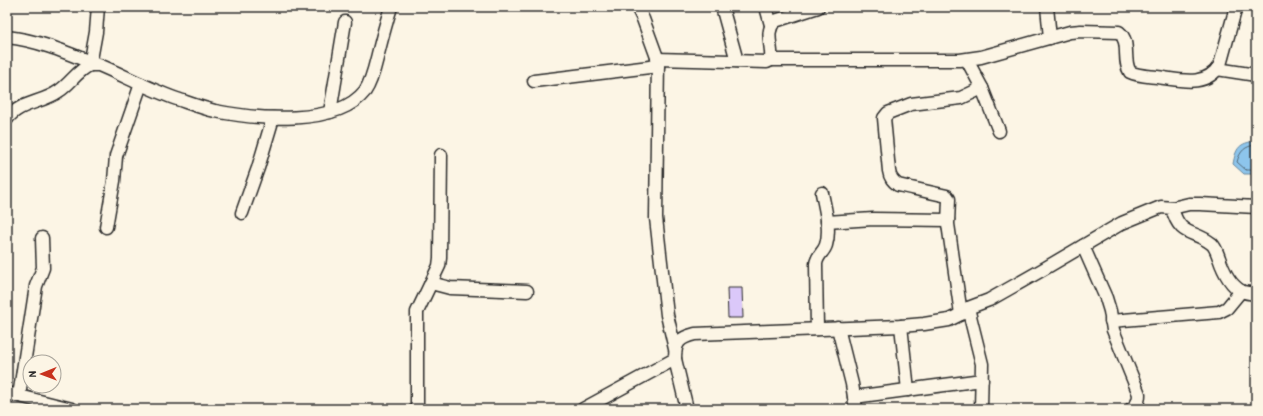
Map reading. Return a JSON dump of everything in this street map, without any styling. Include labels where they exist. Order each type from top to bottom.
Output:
[{"type":"street","points":[[7,119],[14,111],[59,91],[90,63],[96,32],[98,7]]},
{"type":"street","points":[[7,37],[58,48],[176,99],[214,110],[273,118],[313,116],[346,106],[357,99],[366,90],[373,72],[391,7]]},
{"type":"street","points":[[636,7],[643,19],[656,52],[658,62],[656,218],[667,315],[687,409]]},
{"type":"street","points":[[722,7],[737,61]]},
{"type":"street","points":[[766,7],[770,25],[768,31],[771,60]]},
{"type":"street","points":[[770,25],[775,21],[818,7]]},
{"type":"street","points":[[1047,7],[1050,38]]},
{"type":"street","points":[[534,80],[658,62],[771,60],[966,60],[982,57],[1070,32],[1081,31],[1119,32],[1123,35],[1125,40],[1127,68],[1134,74],[1191,81],[1206,78],[1218,69],[1236,7]]},
{"type":"street","points":[[330,112],[345,22]]},
{"type":"street","points":[[966,60],[982,88],[999,131]]},
{"type":"street","points":[[1218,69],[1256,75]]},
{"type":"street","points":[[106,227],[114,181],[116,156],[141,84]]},
{"type":"street","points":[[981,409],[981,356],[965,311],[948,220],[949,199],[947,196],[898,185],[890,177],[884,118],[888,113],[911,104],[961,98],[982,88]]},
{"type":"street","points":[[242,213],[258,168],[273,118]]},
{"type":"street","points":[[417,409],[417,312],[439,266],[441,155]]},
{"type":"street","points":[[817,329],[816,264],[818,256],[826,245],[827,222],[822,193]]},
{"type":"street","points":[[583,409],[675,354],[678,342],[683,337],[695,334],[901,326],[949,320],[989,300],[1128,220],[1161,207],[1172,208],[1189,204],[1256,207]]},
{"type":"street","points":[[1172,208],[1174,217],[1179,225],[1187,232],[1212,245],[1216,250],[1228,279],[1241,290],[1256,294]]},
{"type":"street","points":[[827,222],[873,219],[948,220]]},
{"type":"street","points":[[42,238],[43,268],[36,286],[13,395],[72,409]]},
{"type":"street","points":[[1083,246],[1106,298],[1113,330],[1139,394],[1138,401],[1133,408]]},
{"type":"street","points":[[431,283],[450,288],[527,291]]},
{"type":"street","points":[[1112,321],[1219,312],[1228,308],[1241,290]]},
{"type":"street","points":[[901,326],[908,390]]},
{"type":"street","points":[[838,328],[856,409]]},
{"type":"street","points":[[854,397],[982,380]]},
{"type":"water","points":[[1256,141],[1256,174],[1244,174],[1233,164],[1235,154],[1242,145]]},
{"type":"building","points":[[727,288],[742,288],[743,318],[728,318]]}]
